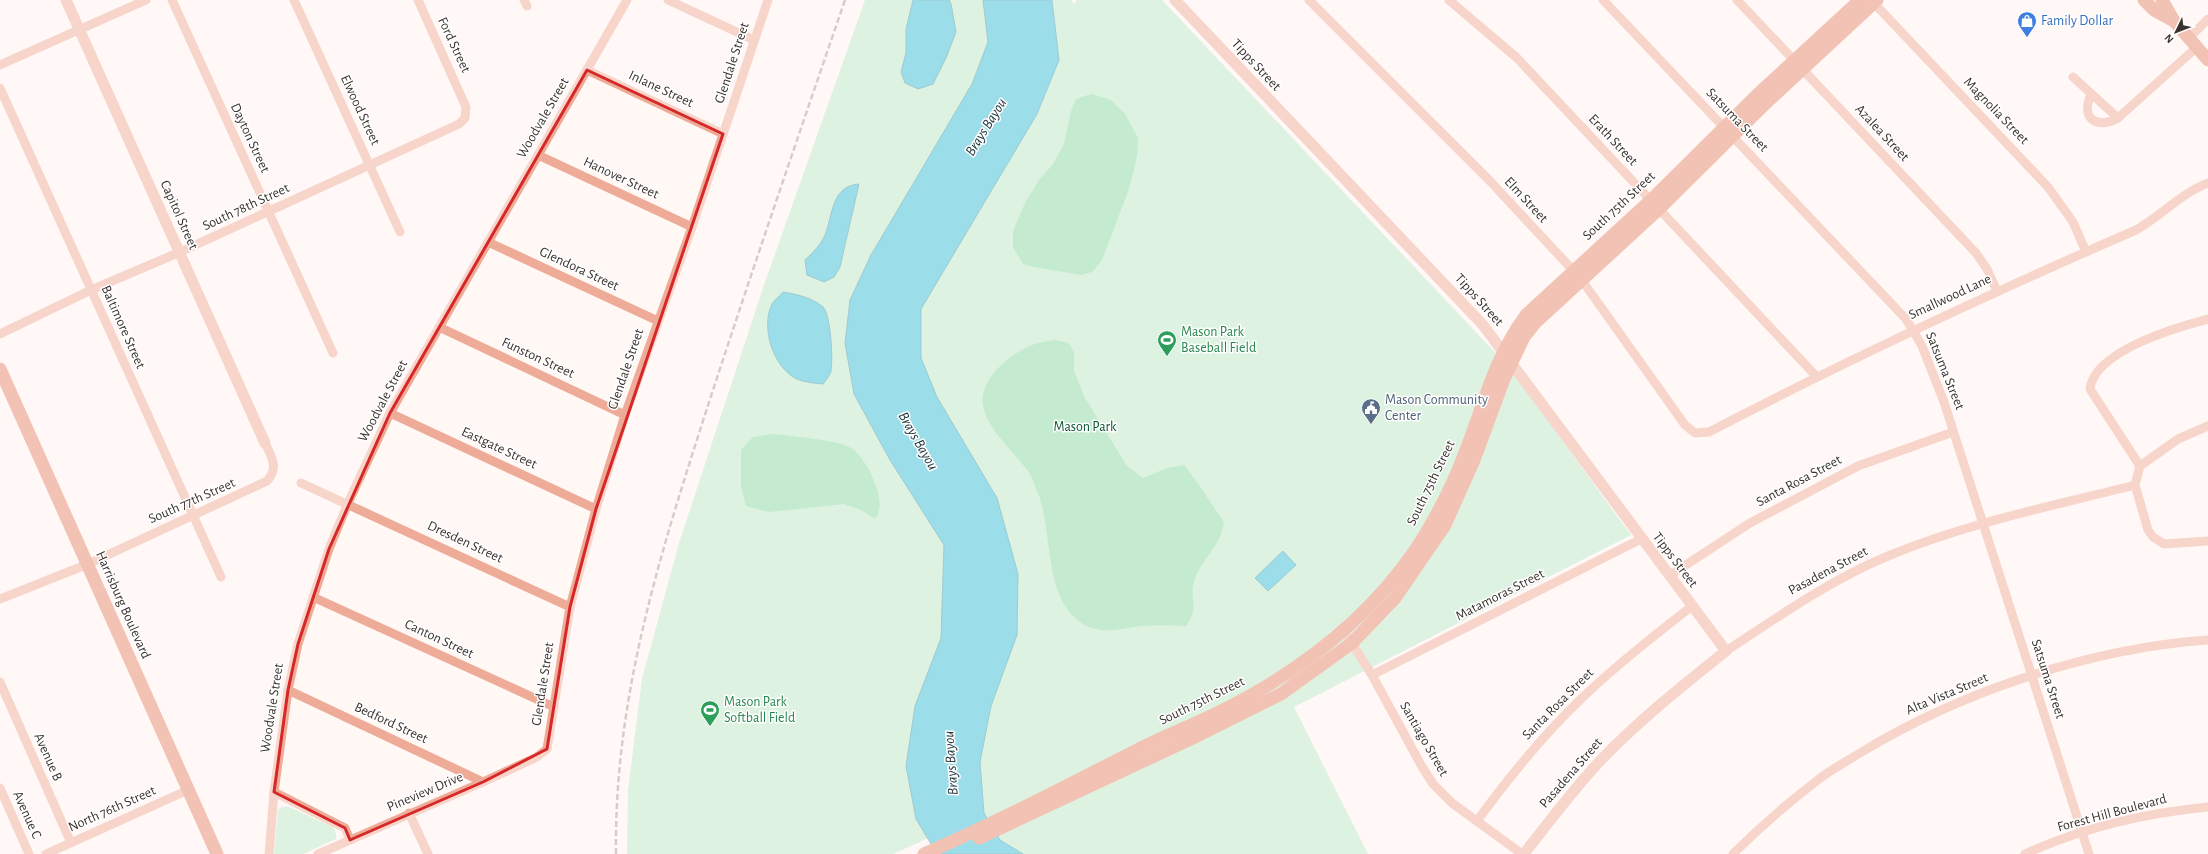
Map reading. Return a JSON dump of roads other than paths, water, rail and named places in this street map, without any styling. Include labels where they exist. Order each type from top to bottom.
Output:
[{"type":"main road","name":"South 75th Street","points":[[943,854],[1144,746],[1220,712],[1274,683],[1344,631],[1386,590],[1416,548],[1433,519],[1464,456],[1494,369],[1503,351],[1526,316],[1577,275],[1655,204],[1799,65],[1860,0]]},
{"type":"main road","points":[[2144,0],[2154,10],[2174,21]]},
{"type":"main road","points":[[2162,0],[2174,21],[2208,60]]},
{"type":"main road","name":"South 75th Street","points":[[1799,65],[1874,1]]},
{"type":"main road","name":"South 75th Street","points":[[924,854],[1011,818],[1199,735],[1281,694],[1352,643],[1395,598],[1445,525],[1474,460],[1499,389],[1524,337],[1577,275]]},
{"type":"main road","name":"Harrisburg Boulevard","points":[[0,368],[217,854]]},
{"type":"main road","points":[[1433,519],[1445,525]]},
{"type":"street","name":"Capitol Street","points":[[66,0],[265,442]]},
{"type":"street","points":[[0,65],[146,0]]},
{"type":"street","name":"Dayton Street","points":[[172,0],[333,353]]},
{"type":"street","name":"Elwood Street","points":[[294,0],[400,232]]},
{"type":"street","name":"Ford Street","points":[[418,0],[464,102]]},
{"type":"street","name":"Woodvale Street","points":[[269,854],[274,792],[288,690],[298,644],[329,549],[348,503],[390,413],[627,0]]},
{"type":"street","points":[[668,0],[754,40]]},
{"type":"street","name":"Glendale Street","points":[[541,753],[547,749],[570,607],[596,509],[625,415],[692,227],[768,0]]},
{"type":"street","name":"Tipps Street","points":[[1175,0],[1483,325],[1641,539],[1726,651]]},
{"type":"street","name":"Elm Street","points":[[1309,0],[1489,180],[1577,275],[1685,425],[1695,433],[1702,432]]},
{"type":"street","name":"Erath Street","points":[[1449,0],[1517,58],[1816,376]]},
{"type":"street","name":"Satsuma Street","points":[[1603,0],[1906,319],[1913,330],[1935,377],[2089,854]]},
{"type":"street","name":"Azalea Street","points":[[1737,0],[1976,253],[1997,291]]},
{"type":"street","name":"Magnolia Street","points":[[1874,1],[2048,187],[2073,222],[2086,252]]},
{"type":"street","points":[[2091,95],[2088,110],[2090,117],[2095,122],[2103,124],[2118,118],[2193,42],[2208,19]]},
{"type":"street","name":"Inlane Street","points":[[587,70],[723,134]]},
{"type":"street","points":[[2073,77],[2091,95],[2097,97],[2118,118]]},
{"type":"street","name":"Baltimore Street","points":[[0,88],[221,577]]},
{"type":"street","name":"South 78th Street","points":[[0,334],[91,290],[269,212],[459,124],[465,118],[466,107],[464,102]]},
{"type":"street","name":"Hanover Street","points":[[538,155],[692,227]]},
{"type":"street","name":"Smallwood Lane","points":[[1702,432],[1709,432],[1816,376],[1997,291],[2148,223],[2180,198],[2208,183]]},
{"type":"street","name":"Glendora Street","points":[[488,242],[658,321]]},
{"type":"street","points":[[2140,466],[2090,389],[2091,381],[2096,372],[2115,356],[2145,340],[2208,319]]},
{"type":"street","name":"Funston Street","points":[[439,327],[625,415]]},
{"type":"street","name":"Eastgate Street","points":[[390,413],[596,509]]},
{"type":"street","points":[[2208,426],[2178,439],[2140,466],[2135,485],[2148,530],[2157,541],[2164,544],[2208,541]]},
{"type":"street","name":"Santa Rosa Street","points":[[1669,576],[1750,523],[1858,466],[1953,432]]},
{"type":"street","name":"South 77th Street","points":[[0,599],[88,564],[267,481],[273,473],[274,463],[265,442]]},
{"type":"street","name":"Dresden Street","points":[[301,483],[348,503],[570,607]]},
{"type":"street","name":"Pasadena Street","points":[[1523,854],[1599,762],[1662,703],[1726,651],[1810,596],[1888,556],[1982,523],[2135,485]]},
{"type":"street","name":"Matamoras Street","points":[[1372,675],[1641,539]]},
{"type":"street","name":"Canton Street","points":[[313,597],[554,707]]},
{"type":"street","name":"Santa Rosa Street","points":[[1477,821],[1529,754],[1579,701],[1615,668],[1692,606]]},
{"type":"street","name":"Santiago Street","points":[[1344,631],[1372,675],[1433,784],[1452,803],[1523,854]]},
{"type":"street","name":"Alta Vista Street","points":[[1733,854],[1759,828],[1820,778],[1898,730],[1966,698],[2109,654],[2149,647],[2208,640]]},
{"type":"street","name":"Avenue B","points":[[0,682],[71,843]]},
{"type":"street","name":"Bedford Street","points":[[288,690],[482,782]]},
{"type":"street","name":"Pineview Drive","points":[[318,854],[408,813],[482,782],[541,753]]},
{"type":"street","name":"Avenue C","points":[[0,788],[29,854]]},
{"type":"street","name":"North 76th Street","points":[[46,854],[188,790]]},
{"type":"street","points":[[274,792],[345,828],[350,840]]},
{"type":"street","name":"Forest Hill Boulevard","points":[[2025,854],[2082,833],[2165,812],[2208,807]]},
{"type":"street","points":[[408,813],[428,854]]},
{"type":"water","points":[[913,0],[949,0],[956,32],[946,58],[933,84],[918,89],[905,83],[901,72],[906,53],[906,29]]},
{"type":"water","name":"Brays Bayou","points":[[983,0],[1052,0],[1059,60],[1037,114],[921,309],[921,358],[937,397],[997,498],[1018,574],[1017,635],[991,706],[980,762],[984,813],[1000,840],[1023,854],[937,854],[916,819],[906,766],[915,706],[941,638],[944,545],[890,460],[854,394],[845,343],[850,300],[871,255],[972,84],[988,42]]},
{"type":"water","points":[[859,184],[840,267],[834,277],[824,282],[807,275],[805,260],[823,239],[828,227],[834,203],[838,196],[843,190],[850,186]]},
{"type":"water","points":[[783,292],[799,295],[809,299],[823,307],[826,312],[830,328],[832,365],[830,375],[823,384],[811,383],[796,379],[786,371],[774,354],[768,334],[769,313],[773,302]]},
{"type":"water","points":[[1283,551],[1296,565],[1268,591],[1255,578]]},
{"type":"railway","points":[[616,854],[618,794],[623,735],[645,620],[660,563],[676,506],[712,393],[845,0]]},
{"type":"place","name":"Family Dollar","points":[[2027,38]]},
{"type":"place","name":"Mason Park Baseball Field","points":[[1167,357]]},
{"type":"place","name":"Mason Community Center","points":[[1371,425]]},
{"type":"place","name":"Mason Park Softball Field","points":[[710,727]]},
{"type":"park label","name":"Mason Park","points":[[1085,427]]}]
